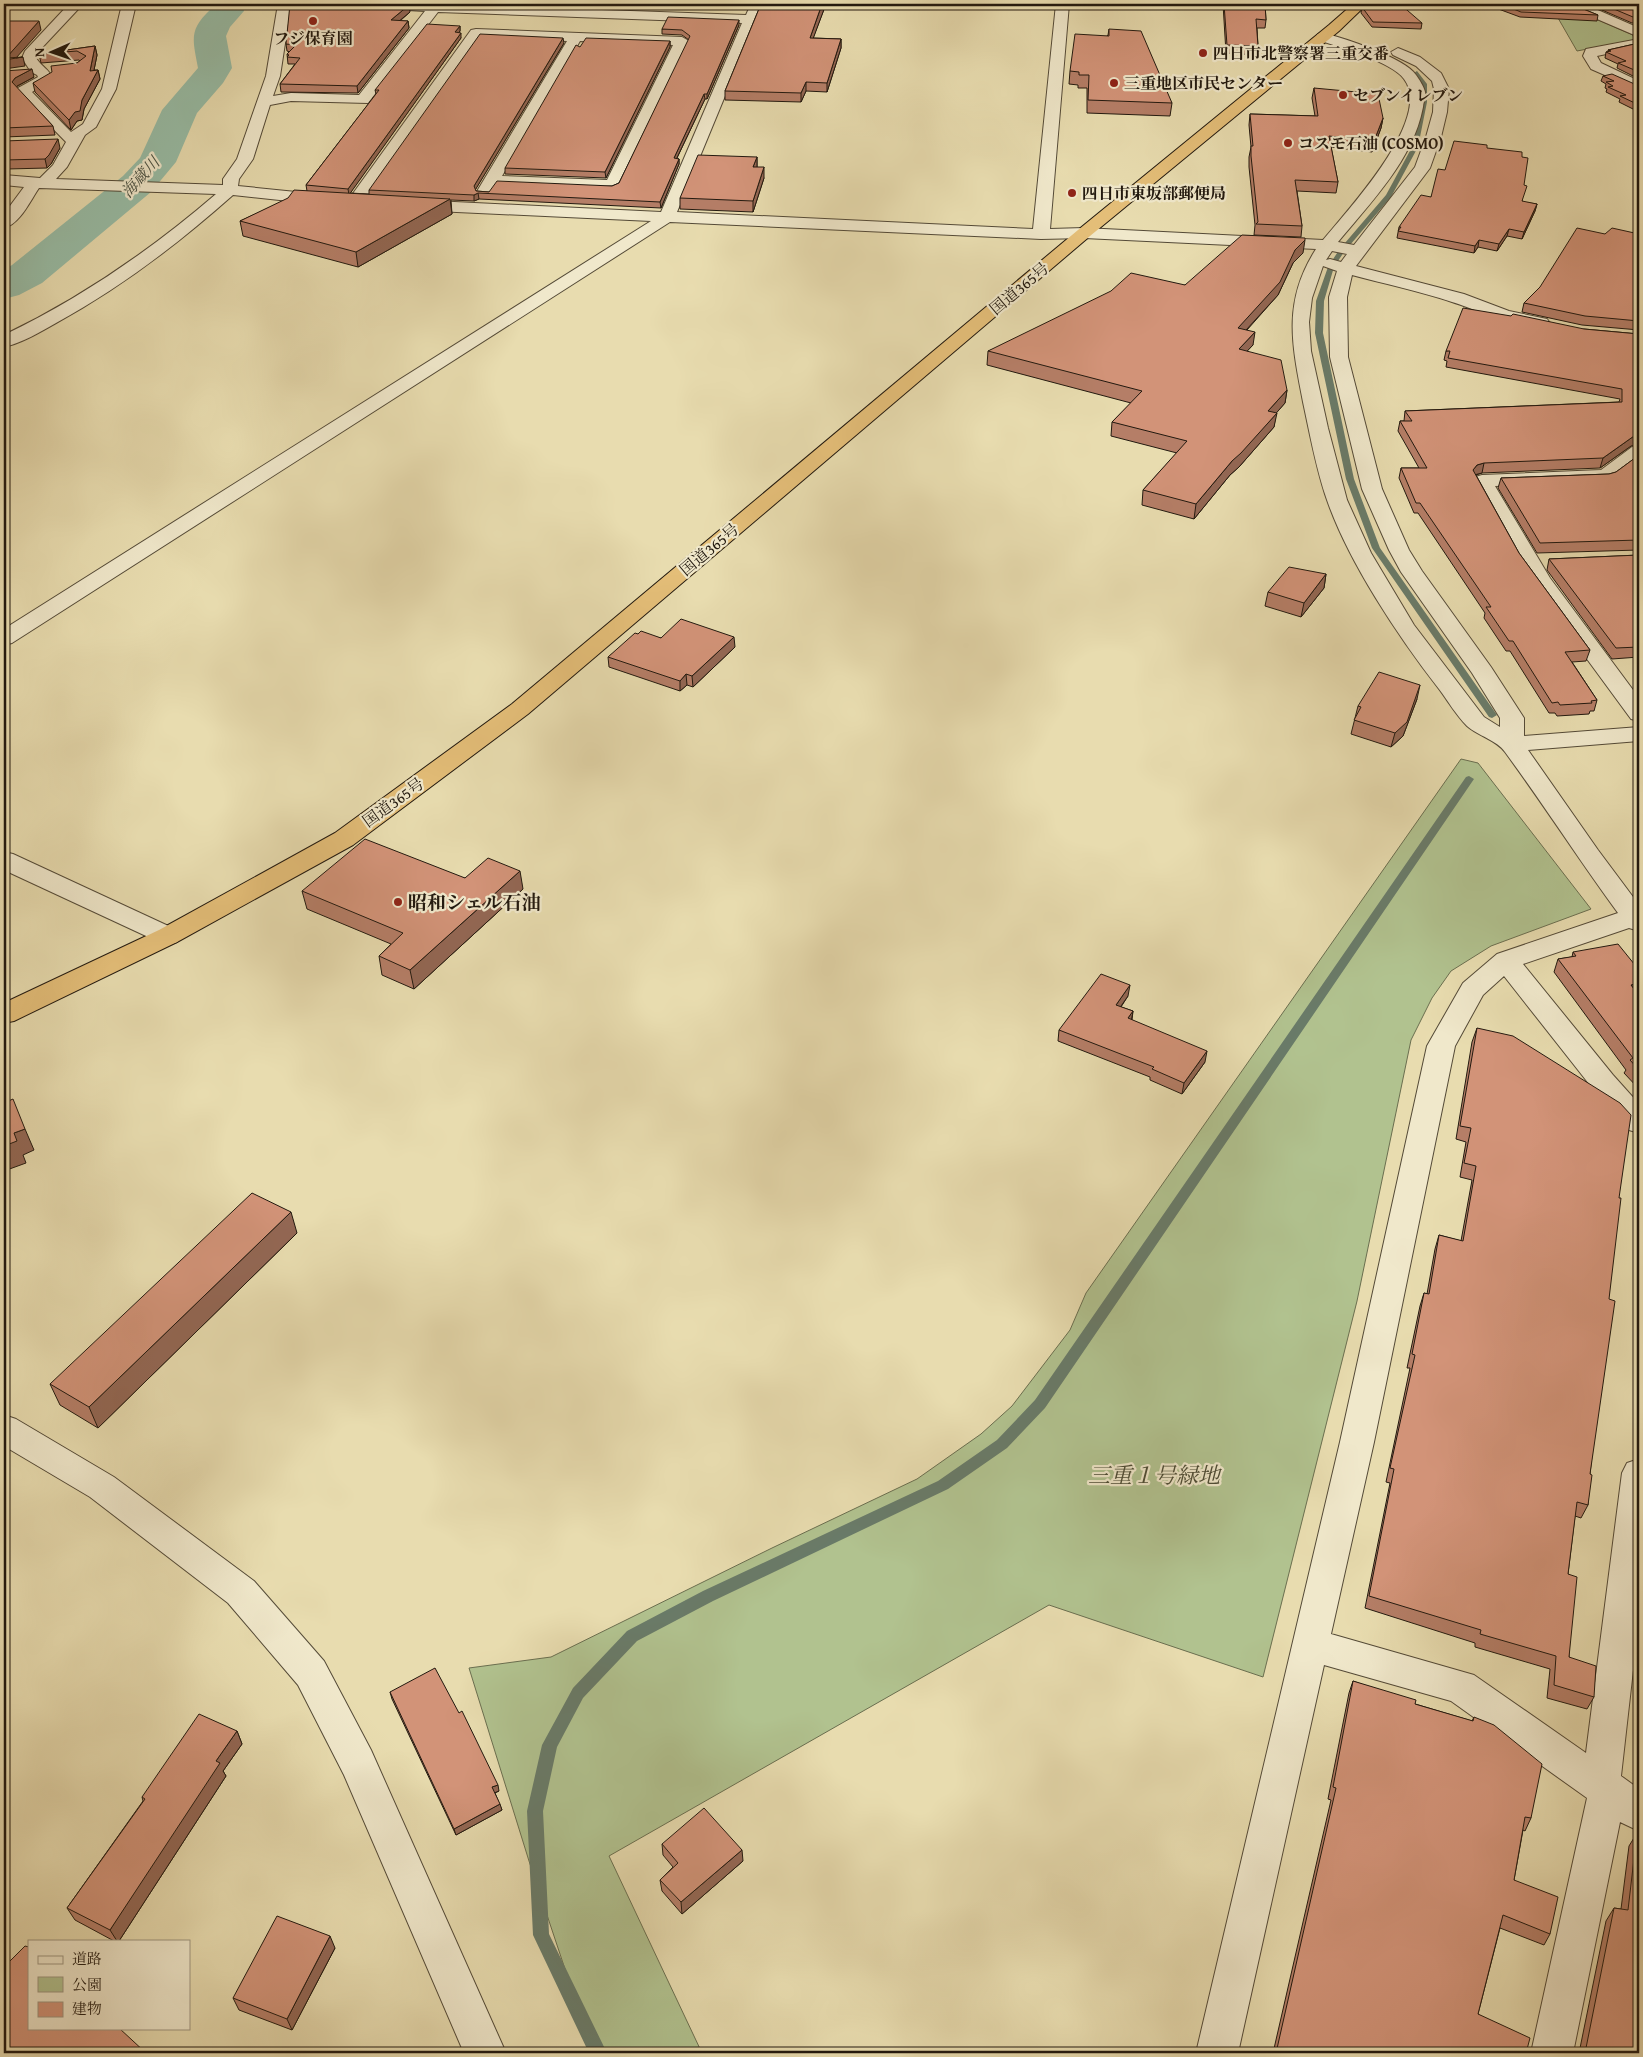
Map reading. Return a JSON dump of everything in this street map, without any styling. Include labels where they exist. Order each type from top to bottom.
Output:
[{"type":"highway","name":"国道365号","points":[[4,1014],[168,936],[344,838],[520,709],[1084,233],[1329,32],[1355,5]]},
{"type":"street","points":[[46,69],[36,69],[29,58],[32,51],[76,4]]},
{"type":"street","points":[[4,223],[59,167],[79,132],[88,127],[109,89],[129,4]]},
{"type":"street","points":[[4,342],[68,311],[128,273],[159,251],[223,190],[245,159],[265,102],[273,76],[284,4]]},
{"type":"street","points":[[372,4],[434,8],[750,19]]},
{"type":"street","points":[[4,638],[662,221],[667,216],[757,4]]},
{"type":"street","points":[[1041,234],[1063,4]]},
{"type":"street","points":[[1578,4],[1574,4],[1639,34]]},
{"type":"street","points":[[265,102],[291,97],[363,100],[434,8]]},
{"type":"street","points":[[1217,2053],[1357,1442],[1441,1046],[1473,988],[1506,960],[1637,920],[1589,856],[1512,744],[1476,722],[1433,667],[1404,626],[1360,553],[1337,500],[1318,428],[1302,351],[1300,322],[1303,298],[1321,254],[1380,181],[1405,142],[1414,115],[1418,93],[1410,76],[1394,64],[1329,32]]},
{"type":"street","points":[[1329,32],[1408,56],[1424,67],[1439,82],[1442,95],[1438,120],[1429,154],[1422,168],[1346,267],[1338,297],[1339,357],[1372,489],[1399,550],[1412,572],[1479,665],[1512,718],[1512,744]]},
{"type":"street","points":[[355,202],[476,33],[682,41],[612,185],[492,180]]},
{"type":"street","points":[[475,207],[576,37]]},
{"type":"street","points":[[1639,43],[1591,52],[1590,56],[1596,66],[1639,86]]},
{"type":"street","points":[[20,72],[46,69]]},
{"type":"street","points":[[46,69],[43,72],[46,79],[24,91],[61,131],[73,141]]},
{"type":"street","points":[[49,143],[73,141]]},
{"type":"street","points":[[1391,163],[1422,168]]},
{"type":"street","points":[[4,180],[12,182],[223,190],[375,203]]},
{"type":"street","points":[[395,204],[1041,234],[1084,233],[1321,254],[1357,251]]},
{"type":"street","points":[[1321,254],[1346,267],[1458,298],[1504,315],[1553,326]]},
{"type":"street","points":[[1639,451],[1606,476],[1482,481],[1528,562],[1639,714]]},
{"type":"street","points":[[1528,562],[1556,561]]},
{"type":"street","points":[[1512,744],[1639,734]]},
{"type":"street","points":[[4,860],[168,936]]},
{"type":"street","points":[[1506,960],[1609,1090],[1639,1123]]},
{"type":"street","points":[[4,1429],[102,1487],[241,1592],[311,1673],[358,1763],[485,2053]]},
{"type":"street","points":[[1552,2053],[1605,1786],[1639,1473]]},
{"type":"street","points":[[1311,1645],[1461,1687],[1605,1786],[1639,1812]]},
{"type":"green space","points":[[1571,8],[1633,35],[1634,40],[1577,51],[1554,11]]},
{"type":"green space","name":"三重１号緑地","points":[[1461,759],[1478,763],[1591,909],[1491,946],[1451,971],[1432,998],[1411,1040],[1357,1301],[1263,1677],[1049,1605],[609,1856],[702,2053],[593,2053],[529,1861],[469,1668],[551,1657],[917,1479],[981,1434],[1012,1406],[1070,1330],[1086,1293]]},
{"type":"building","points":[[290,4],[409,5],[391,20],[408,21],[357,86],[280,84],[300,58],[287,57],[289,55],[287,54],[296,45],[286,44]]},
{"type":"building","points":[[761,4],[822,4],[810,38],[841,39],[827,83],[806,82],[801,93],[725,91]]},
{"type":"building","points":[[1224,4],[1265,4],[1266,20],[1256,19],[1258,46],[1227,45]]},
{"type":"building","points":[[1365,4],[1400,4],[1422,23],[1373,22],[1362,7]]},
{"type":"building","points":[[1501,4],[1571,4],[1598,15],[1521,12]]},
{"type":"building","points":[[1602,4],[1639,4],[1639,18],[1633,17]]},
{"type":"building","points":[[668,17],[739,20],[707,94],[704,94],[674,158],[679,159],[660,202],[369,190],[480,34],[563,38],[474,186],[476,191],[489,192],[497,181],[612,186],[619,183],[690,36],[682,30],[662,29]]},
{"type":"building","points":[[4,21],[39,21],[6,58],[23,57],[4,60]]},
{"type":"building","points":[[427,24],[460,26],[455,32],[461,33],[348,189],[306,185],[379,90],[375,90]]},
{"type":"building","points":[[1109,29],[1141,31],[1172,103],[1088,100],[1089,75],[1079,75],[1079,72],[1070,71],[1075,34],[1109,36]]},
{"type":"building","points":[[586,38],[670,41],[605,172],[505,168],[576,45],[580,47]]},
{"type":"building","points":[[1639,43],[1639,72],[1618,63],[1626,61],[1606,52],[1611,51],[1608,50]]},
{"type":"building","points":[[95,46],[90,71],[98,70],[82,100],[80,111],[75,112],[69,120],[33,83],[52,72],[51,66],[77,63],[86,56],[77,51],[39,54]]},
{"type":"building","points":[[32,69],[15,78],[12,82],[53,126],[4,128],[4,71]]},
{"type":"building","points":[[1612,74],[1639,86],[1639,105],[1620,96],[1626,95],[1608,87],[1613,86],[1606,82],[1614,81],[1603,76]]},
{"type":"building","points":[[1314,88],[1378,94],[1383,118],[1374,141],[1329,136],[1338,182],[1295,180],[1302,226],[1256,224],[1258,222],[1251,156],[1251,146],[1253,146],[1250,114],[1318,116]]},
{"type":"building","points":[[58,139],[45,159],[4,160],[4,141]]},
{"type":"building","points":[[1454,141],[1487,145],[1487,148],[1522,152],[1522,157],[1528,158],[1524,185],[1527,186],[1522,201],[1537,204],[1524,232],[1509,229],[1499,244],[1479,240],[1475,246],[1398,231],[1421,195],[1431,197],[1438,169],[1445,170]]},
{"type":"building","points":[[698,155],[757,157],[753,167],[764,167],[753,201],[680,198]]},
{"type":"building","points":[[294,190],[450,199],[356,252],[240,221],[288,198]]},
{"type":"building","points":[[1577,228],[1605,234],[1612,228],[1639,234],[1639,321],[1585,316],[1524,303],[1540,287]]},
{"type":"building","points":[[1242,235],[1305,238],[1295,250],[1280,282],[1238,328],[1255,332],[1239,349],[1281,360],[1287,390],[1268,411],[1277,413],[1232,461],[1196,504],[1143,490],[1187,441],[1112,422],[1142,391],[988,351],[1111,291],[1131,273],[1185,285]]},
{"type":"building","points":[[1463,308],[1511,316],[1513,314],[1584,329],[1639,334],[1639,435],[1634,436],[1603,458],[1484,463],[1477,465],[1473,470],[1519,553],[1590,650],[1565,652],[1597,700],[1591,701],[1592,703],[1560,705],[1558,702],[1552,703],[1513,641],[1509,641],[1486,607],[1491,607],[1420,503],[1416,503],[1401,468],[1427,468],[1400,421],[1412,421],[1405,411],[1622,402],[1622,389],[1448,358],[1450,351],[1446,351]]},
{"type":"building","points":[[1639,455],[1639,540],[1540,543],[1501,478],[1609,474],[1616,472]]},
{"type":"building","points":[[1639,555],[1639,647],[1616,648],[1549,559]]},
{"type":"building","points":[[1289,567],[1326,574],[1304,603],[1268,592]]},
{"type":"building","points":[[681,619],[734,637],[692,676],[686,674],[680,681],[608,657],[635,633],[638,634],[641,631],[661,638]]},
{"type":"building","points":[[1379,672],[1420,685],[1407,722],[1395,733],[1354,720],[1361,707],[1358,706]]},
{"type":"building","points":[[365,839],[465,878],[488,858],[520,871],[410,970],[379,956],[403,933],[302,891]]},
{"type":"building","points":[[1618,944],[1639,970],[1639,983],[1631,985],[1639,996],[1639,1070],[1630,1060],[1633,1058],[1558,959],[1576,956],[1573,952]]},
{"type":"building","points":[[1101,974],[1130,985],[1116,1005],[1133,1011],[1128,1018],[1207,1051],[1184,1083],[1152,1069],[1154,1067],[1059,1030]]},
{"type":"building","points":[[1477,1028],[1513,1036],[1620,1103],[1631,1115],[1619,1198],[1621,1198],[1609,1299],[1615,1301],[1590,1474],[1592,1475],[1588,1505],[1577,1502],[1568,1574],[1577,1577],[1569,1657],[1596,1666],[1594,1697],[1554,1685],[1556,1656],[1480,1634],[1481,1630],[1369,1596],[1394,1469],[1390,1468],[1415,1355],[1412,1354],[1424,1293],[1429,1294],[1439,1235],[1463,1241],[1476,1166],[1464,1163],[1471,1128],[1460,1126]]},
{"type":"building","points":[[13,1099],[25,1129],[14,1133],[17,1141],[4,1146],[4,1103]]},
{"type":"building","points":[[252,1193],[291,1212],[89,1407],[50,1384]]},
{"type":"building","points":[[435,1668],[459,1713],[462,1711],[498,1785],[492,1787],[500,1804],[454,1829],[390,1692]]},
{"type":"building","points":[[1353,1681],[1416,1700],[1415,1704],[1473,1721],[1474,1717],[1494,1725],[1542,1764],[1531,1818],[1525,1817],[1514,1880],[1558,1897],[1550,1934],[1503,1915],[1478,2014],[1530,2038],[1526,2053],[1276,2053],[1336,1788],[1333,1787]]},
{"type":"building","points":[[199,1714],[237,1731],[216,1761],[220,1763],[110,1930],[67,1908],[145,1799],[142,1797]]},
{"type":"building","points":[[704,1808],[742,1850],[681,1902],[660,1880],[678,1863],[662,1844]]},
{"type":"building","points":[[1637,1833],[1639,1834],[1639,2053],[1585,2053],[1614,1908],[1628,1910]]},
{"type":"building","points":[[277,1916],[330,1936],[287,2019],[233,1998]]},
{"type":"building","points":[[25,1946],[28,1947],[28,2030],[121,2030],[146,2053],[4,2053],[4,1967]]},
{"type":"waterway","name":"海蔵川","points":[[4,286],[27,274],[83,230],[137,184],[157,162],[180,110],[211,76],[215,68],[209,36],[216,22],[228,11],[226,4]]},
{"type":"waterway","points":[[1417,73],[1424,84],[1424,102],[1415,147],[1389,196],[1341,251],[1331,267],[1320,301],[1319,333],[1350,479],[1376,548],[1492,715]]},
{"type":"waterway","points":[[598,2053],[541,1935],[535,1811],[550,1745],[578,1693],[632,1636],[708,1596],[943,1485],[1002,1444],[1040,1404],[1469,779]]},
{"type":"place","name":"フジ保育園","points":[[313,21]]},
{"type":"place","name":"四日市北警察署三重交番","points":[[1203,53]]},
{"type":"place","name":"三重地区市民センター","points":[[1114,83]]},
{"type":"place","name":"セブンイレブン","points":[[1343,95]]},
{"type":"place","name":"コスモ石油 (COSMO)","points":[[1288,143]]},
{"type":"place","name":"四日市東坂部郵便局","points":[[1072,193]]},
{"type":"place","name":"昭和シェル石油","points":[[398,902]]}]
